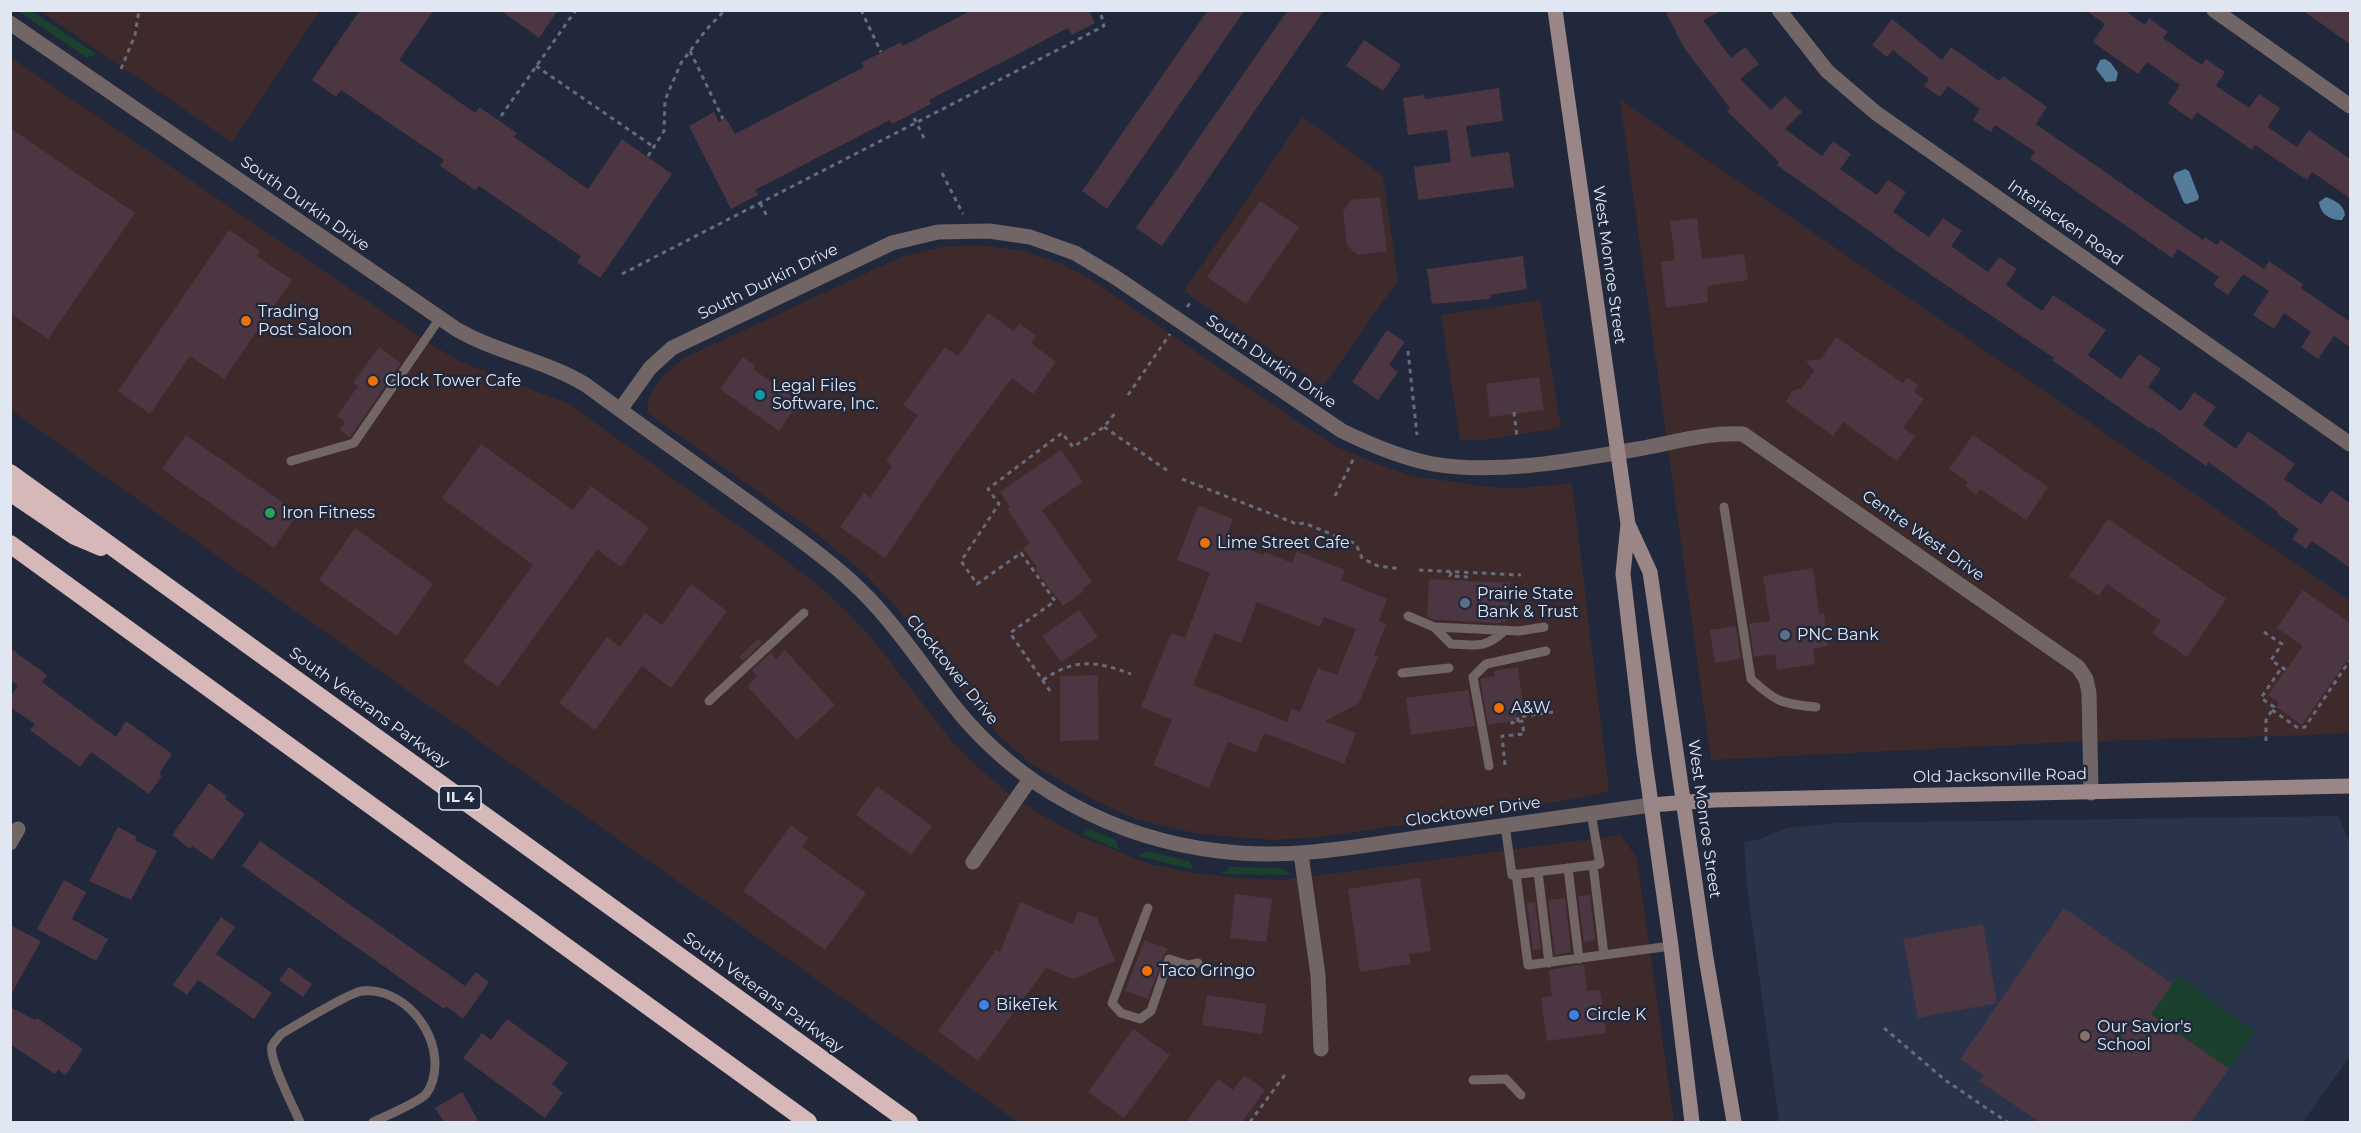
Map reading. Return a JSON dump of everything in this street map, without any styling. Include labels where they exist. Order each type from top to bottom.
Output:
[{"type":"highway","name":"South Veterans Parkway","points":[[10,472],[909,1122]]},
{"type":"highway","points":[[10,492],[75,536],[130,559]]},
{"type":"highway","points":[[10,544],[808,1122]]},
{"type":"street","name":"West Monroe Street","points":[[1555,10],[1628,524],[1623,574],[1692,1122]]},
{"type":"street","name":"Interlacken Road","points":[[1779,10],[1827,71],[1876,113],[2350,444]]},
{"type":"street","points":[[2214,10],[2350,106]]},
{"type":"street","name":"South Durkin Drive","points":[[10,23],[440,318],[485,344],[568,374],[620,410],[650,368],[672,348],[892,243],[938,232],[977,231],[1030,237],[1075,253],[1144,296],[1342,432],[1383,449],[1432,464],[1475,468],[1521,466],[1619,452]]},
{"type":"street","name":"Clocktower Drive","points":[[620,410],[803,542],[852,582],[890,620],[954,707],[999,754],[1030,779],[1066,802],[1099,819],[1152,838],[1222,852],[1301,854],[1651,805]]},
{"type":"street","name":"Centre West Drive","points":[[1619,452],[1710,436],[1743,434],[2062,654],[2078,667],[2086,680],[2091,715],[2091,793]]},
{"type":"street","name":"West Monroe Street","points":[[1628,524],[1650,572],[1708,970],[1734,1122]]},
{"type":"street","points":[[973,862],[1030,779]]},
{"type":"street","name":"Old Jacksonville Road","points":[[1651,805],[1683,802],[2350,786]]},
{"type":"street","points":[[10,843],[18,829]]},
{"type":"street","points":[[1301,854],[1318,975],[1322,1049]]},
{"type":"lane","points":[[291,461],[354,443],[440,318]]},
{"type":"lane","points":[[1724,507],[1751,680],[1768,695],[1787,705],[1816,707]]},
{"type":"lane","points":[[709,701],[804,613]]},
{"type":"lane","points":[[1408,616],[1434,627],[1519,631],[1544,627]]},
{"type":"lane","points":[[1434,627],[1451,644],[1484,646],[1494,642],[1505,630]]},
{"type":"lane","points":[[1489,766],[1473,677],[1486,664],[1546,651]]},
{"type":"lane","points":[[1402,674],[1449,668]]},
{"type":"lane","points":[[1505,825],[1512,875],[1593,865],[1600,864],[1592,813]]},
{"type":"lane","points":[[1593,865],[1605,955]]},
{"type":"lane","points":[[1568,868],[1579,959]]},
{"type":"lane","points":[[1538,872],[1550,963]]},
{"type":"lane","points":[[1516,874],[1528,965],[1671,946]]},
{"type":"lane","points":[[1148,908],[1112,1003],[1121,1013],[1140,1019],[1150,1011],[1169,959],[1188,965],[1198,963]]},
{"type":"lane","points":[[300,1122],[276,1068],[272,1045],[281,1034],[359,991],[387,994],[414,1012],[429,1035],[435,1052],[435,1075],[425,1095],[373,1122]]},
{"type":"lane","points":[[1473,1080],[1506,1079],[1521,1095]]},
{"type":"path","points":[[121,69],[135,35],[138,10]]},
{"type":"path","points":[[501,116],[576,10]]},
{"type":"path","points":[[648,156],[664,131],[665,100],[674,78],[690,51],[725,10]]},
{"type":"path","points":[[861,10],[882,52]]},
{"type":"path","points":[[622,274],[1104,26],[1100,10]]},
{"type":"path","points":[[690,51],[723,119]]},
{"type":"path","points":[[537,66],[654,147]]},
{"type":"path","points":[[914,118],[924,138]]},
{"type":"path","points":[[942,173],[963,215]]},
{"type":"path","points":[[760,203],[768,218]]},
{"type":"path","points":[[1186,309],[1192,300]]},
{"type":"path","points":[[1128,395],[1170,334]]},
{"type":"path","points":[[1408,351],[1417,435]]},
{"type":"path","points":[[1050,691],[1010,633],[1055,602],[1022,553],[976,584],[961,561],[999,504],[988,489],[1062,433],[1073,447],[1104,427],[1116,412]]},
{"type":"path","points":[[1514,412],[1516,438]]},
{"type":"path","points":[[1104,427],[1168,471]]},
{"type":"path","points":[[1335,496],[1355,456]]},
{"type":"path","points":[[1182,479],[1297,524],[1304,523],[1356,544],[1362,558],[1378,566],[1401,569]]},
{"type":"path","points":[[1419,570],[1521,575]]},
{"type":"path","points":[[1450,572],[1450,576],[1468,579],[1468,572]]},
{"type":"path","points":[[2264,632],[2282,644],[2271,660],[2284,668],[2261,698],[2274,707],[2265,720],[2266,741]]},
{"type":"path","points":[[2272,710],[2298,728],[2305,727],[2350,660]]},
{"type":"path","points":[[1043,680],[1056,670],[1088,662],[1106,665],[1131,674]]},
{"type":"path","points":[[1518,722],[1518,717],[1553,712]]},
{"type":"path","points":[[1505,765],[1502,736],[1524,734],[1522,721],[1511,721]]},
{"type":"path","points":[[1884,1028],[1945,1080],[2007,1122]]},
{"type":"path","points":[[1250,1122],[1287,1072]]},
{"type":"shaded area","points":[[40,11],[320,11],[232,142]]},
{"type":"shaded area","points":[[10,57],[432,345],[461,362],[569,404],[767,546],[824,590],[851,616],[874,641],[950,739],[975,765],[1007,792],[1081,837],[1153,865],[1193,873],[1284,880],[1621,835],[1637,859],[1674,1122],[1018,1122],[11,410]]},
{"type":"shaded area","points":[[2105,59],[2118,73],[2116,81],[2106,82],[2096,69],[2100,60]]},
{"type":"shaded area","points":[[1620,100],[2350,601],[2350,732],[2069,742],[1711,760]]},
{"type":"shaded area","points":[[1303,117],[1383,176],[1398,280],[1323,387],[1184,291]]},
{"type":"shaded area","points":[[2185,169],[2189,171],[2199,197],[2198,200],[2187,204],[2184,203],[2173,177],[2175,173]]},
{"type":"shaded area","points":[[2326,197],[2336,201],[2343,208],[2345,215],[2342,220],[2330,218],[2321,210],[2319,202]]},
{"type":"shaded area","points":[[977,245],[1020,250],[1060,263],[1088,277],[1302,425],[1337,447],[1372,462],[1413,476],[1488,487],[1522,488],[1572,483],[1609,791],[1524,807],[1321,837],[1274,840],[1199,834],[1136,819],[1096,801],[1030,763],[998,735],[947,674],[898,609],[865,574],[812,530],[648,413],[648,399],[663,376],[684,358],[901,257],[941,247]]},
{"type":"shaded area","points":[[1540,300],[1561,428],[1483,440],[1460,440],[1441,315]]},
{"type":"shaded area","points":[[2338,816],[2350,843],[2350,1056],[2303,1122],[1779,1122],[1747,887],[1744,842],[1760,839],[1787,828],[1837,823]]},
{"type":"green space","points":[[18,11],[32,11],[96,54],[87,58]]},
{"type":"green space","points":[[1089,829],[1116,840],[1119,850],[1082,834]]},
{"type":"green space","points":[[1147,851],[1189,861],[1194,870],[1138,856]]},
{"type":"green space","points":[[1231,867],[1281,868],[1291,875],[1221,874]]},
{"type":"green space","points":[[2178,976],[2255,1031],[2229,1069],[2151,1014]]},
{"type":"building","points":[[360,10],[434,10],[399,60],[475,113],[479,107],[517,133],[514,137],[588,189],[622,139],[672,174],[600,278],[577,262],[581,256],[479,186],[475,190],[440,166],[444,160],[341,90],[336,97],[312,80]]},
{"type":"building","points":[[500,10],[558,10],[539,38]]},
{"type":"building","points":[[972,10],[1089,10],[1095,23],[1072,35],[1068,28],[929,100],[931,104],[892,124],[890,120],[755,190],[758,195],[731,209],[689,126],[714,112],[719,122],[726,118],[735,134],[864,67],[861,63],[901,42],[903,46]]},
{"type":"building","points":[[1208,10],[1245,10],[1107,209],[1082,191]]},
{"type":"building","points":[[1288,10],[1324,10],[1162,246],[1136,228]]},
{"type":"building","points":[[1665,10],[1723,10],[1703,20],[1731,58],[1745,47],[1759,64],[1740,79],[1771,110],[1785,96],[1802,112],[1785,129],[1822,156],[1833,141],[1851,154],[1840,169],[1877,195],[1888,180],[1906,192],[1893,212],[1929,237],[1943,218],[1962,231],[1951,246],[1988,272],[1999,257],[2017,269],[2006,285],[2042,311],[2053,295],[2106,330],[2088,355],[2121,379],[2139,354],[2161,369],[2148,387],[2181,411],[2194,392],[2216,407],[2203,425],[2236,449],[2248,431],[2295,464],[2284,479],[2321,504],[2331,490],[2350,503],[2350,568],[2312,541],[2306,549],[2292,539],[2299,529],[2277,514],[2278,512],[2208,462],[2206,466],[2151,427],[2150,429],[2052,360],[2054,358],[1931,275],[1777,165],[1779,162],[1727,111],[1730,108],[1684,48]]},
{"type":"building","points":[[2085,10],[2124,10],[2145,25],[2149,18],[2168,32],[2163,38],[2202,65],[2206,59],[2225,72],[2216,86],[2249,108],[2259,94],[2280,108],[2268,127],[2297,147],[2309,130],[2350,159],[2350,198],[2312,172],[2307,180],[2255,145],[2252,150],[2197,112],[2192,120],[2168,103],[2180,85],[2147,62],[2138,74],[2093,42],[2105,24]]},
{"type":"building","points":[[2302,10],[2350,10],[2350,44]]},
{"type":"building","points":[[1892,19],[1942,60],[1951,47],[1999,81],[2003,76],[2047,107],[2036,124],[2203,240],[2205,237],[2217,245],[2221,240],[2264,269],[2269,261],[2303,284],[2301,288],[2350,322],[2350,347],[2334,336],[2318,359],[2301,347],[2311,332],[2284,313],[2274,329],[2253,315],[2269,291],[2243,274],[2228,295],[2213,285],[2219,277],[2178,249],[2172,258],[2030,159],[2035,152],[1995,125],[1991,132],[1973,120],[1980,109],[1948,86],[1940,97],[1924,86],[1929,79],[1893,50],[1887,57],[1872,45]]},
{"type":"building","points":[[1364,40],[1401,65],[1383,91],[1346,66]]},
{"type":"building","points":[[1499,88],[1503,121],[1466,126],[1471,157],[1509,152],[1514,187],[1418,200],[1414,167],[1451,162],[1447,130],[1408,135],[1403,98],[1424,95],[1425,99]]},
{"type":"building","points":[[10,128],[135,213],[48,339],[10,313]]},
{"type":"building","points":[[1380,197],[1387,251],[1358,255],[1347,246],[1343,212],[1351,200]]},
{"type":"building","points":[[1260,201],[1299,227],[1246,304],[1207,277]]},
{"type":"building","points":[[1697,218],[1702,259],[1744,254],[1748,280],[1707,286],[1708,302],[1666,308],[1661,262],[1675,260],[1670,221]]},
{"type":"building","points":[[229,230],[260,251],[257,256],[292,280],[224,379],[190,356],[150,414],[118,391]]},
{"type":"building","points":[[1523,256],[1527,289],[1490,295],[1491,299],[1432,304],[1427,269]]},
{"type":"building","points":[[988,313],[1014,331],[1019,323],[1036,336],[1031,343],[1056,362],[1033,394],[1012,378],[953,457],[885,558],[840,527],[864,493],[870,498],[892,466],[886,461],[918,415],[903,405],[945,347],[958,356]]},
{"type":"building","points":[[1387,330],[1405,342],[1389,365],[1398,372],[1378,400],[1352,382]]},
{"type":"building","points":[[1836,337],[1903,383],[1907,377],[1918,385],[1914,392],[1924,399],[1903,428],[1915,436],[1897,461],[1843,422],[1833,436],[1786,402],[1792,391],[1802,388],[1814,371],[1806,361],[1821,359]]},
{"type":"building","points":[[379,347],[401,363],[350,437],[339,430],[345,422],[337,416],[358,386],[353,383]]},
{"type":"building","name":"Legal Files Software, Inc.","points":[[743,357],[755,366],[753,369],[799,402],[779,431],[720,389]]},
{"type":"building","points":[[1539,377],[1544,410],[1490,417],[1486,384]]},
{"type":"building","points":[[186,435],[298,513],[274,548],[162,469]]},
{"type":"building","points":[[1973,435],[2048,487],[2026,520],[1980,489],[1976,495],[1965,486],[1968,482],[1949,469]]},
{"type":"building","points":[[481,444],[573,510],[591,486],[649,528],[621,567],[597,550],[498,687],[463,662],[533,565],[442,498]]},
{"type":"building","points":[[1061,450],[1083,482],[1042,510],[1092,582],[1082,589],[1084,591],[1063,606],[1035,569],[1037,567],[1023,548],[1030,543],[1007,509],[1010,507],[1000,492]]},
{"type":"building","points":[[1198,505],[1233,519],[1225,540],[1263,555],[1265,552],[1292,563],[1297,551],[1345,570],[1341,580],[1387,599],[1379,621],[1386,624],[1374,655],[1378,657],[1359,703],[1325,721],[1356,733],[1344,764],[1264,733],[1256,753],[1228,742],[1209,788],[1153,765],[1172,720],[1141,707],[1171,633],[1185,638],[1210,573],[1177,560]],"holes":[[[1257,602],[1320,627],[1324,617],[1356,629],[1337,675],[1318,668],[1300,712],[1292,708],[1287,722],[1193,685],[1214,633],[1241,643]]]},
{"type":"building","points":[[2108,519],[2226,599],[2187,657],[2152,633],[2161,621],[2107,584],[2099,596],[2069,576]]},
{"type":"building","points":[[355,528],[433,584],[397,636],[319,580]]},
{"type":"building","points":[[1813,568],[1819,614],[1824,613],[1828,646],[1813,649],[1815,664],[1777,670],[1775,654],[1754,657],[1749,624],[1770,621],[1763,576]]},
{"type":"building","points":[[1429,579],[1510,583],[1508,621],[1501,621],[1501,623],[1436,620],[1427,617]]},
{"type":"building","points":[[691,584],[727,611],[671,688],[642,666],[595,730],[559,703],[607,637],[620,647],[645,613],[662,625]]},
{"type":"building","points":[[2303,590],[2350,623],[2350,656],[2302,725],[2276,707],[2279,702],[2268,695],[2303,646],[2277,628]]},
{"type":"building","points":[[1079,610],[1098,637],[1061,662],[1042,636]]},
{"type":"building","points":[[1736,626],[1741,659],[1715,663],[1710,630]]},
{"type":"building","points":[[758,639],[762,643],[743,661],[739,657]]},
{"type":"building","points":[[10,648],[47,675],[42,682],[116,737],[126,721],[172,754],[159,774],[162,776],[149,794],[91,752],[80,767],[30,730],[35,724],[10,707],[10,696],[18,686],[10,680]]},
{"type":"building","points":[[785,650],[835,705],[797,740],[747,686],[757,676],[752,670],[771,653],[776,659]]},
{"type":"building","points":[[1518,667],[1524,712],[1516,713],[1517,720],[1488,725],[1480,679],[1495,676],[1494,671]]},
{"type":"building","points":[[1098,675],[1099,740],[1060,741],[1060,676]]},
{"type":"building","points":[[1468,690],[1475,726],[1411,735],[1406,698]]},
{"type":"building","points":[[209,783],[227,796],[225,799],[245,814],[212,860],[192,846],[190,849],[172,835]]},
{"type":"building","points":[[877,786],[932,826],[911,855],[856,815]]},
{"type":"building","points":[[791,825],[808,838],[802,847],[866,893],[825,950],[743,891]]},
{"type":"building","points":[[118,827],[137,837],[135,840],[157,851],[131,900],[89,881]]},
{"type":"building","points":[[260,841],[465,986],[476,972],[489,982],[463,1019],[446,1006],[444,1009],[242,866]]},
{"type":"building","points":[[1420,878],[1431,951],[1409,954],[1411,964],[1360,972],[1348,889]]},
{"type":"building","points":[[64,880],[86,892],[72,919],[108,939],[96,961],[37,929]]},
{"type":"building","points":[[1235,894],[1272,899],[1266,942],[1230,938]]},
{"type":"building","points":[[1590,895],[1595,940],[1584,942],[1578,896]]},
{"type":"building","points":[[1565,898],[1571,952],[1555,955],[1548,900]]},
{"type":"building","points":[[1020,902],[1073,924],[1078,911],[1097,918],[1115,961],[1074,979],[1046,968],[978,1061],[938,1031],[996,950],[1000,952]]},
{"type":"building","points":[[1535,902],[1541,949],[1533,950],[1527,903]]},
{"type":"building","points":[[2064,908],[2172,984],[2151,1014],[2229,1069],[2191,1122],[2039,1122],[1979,1081],[1983,1075],[1960,1059]]},
{"type":"building","points":[[221,917],[235,927],[216,954],[272,993],[254,1019],[198,980],[187,995],[173,985]]},
{"type":"building","points":[[1983,924],[1997,1003],[1918,1018],[1903,939]]},
{"type":"building","points":[[10,925],[41,941],[10,996]]},
{"type":"building","points":[[1145,940],[1168,949],[1148,999],[1125,991]]},
{"type":"building","points":[[1584,964],[1587,991],[1600,990],[1606,1033],[1547,1041],[1541,998],[1552,996],[1549,970]]},
{"type":"building","points":[[289,967],[312,984],[303,997],[279,980]]},
{"type":"building","points":[[1207,995],[1266,1004],[1262,1034],[1202,1025]]},
{"type":"building","points":[[10,1007],[35,1020],[37,1018],[83,1049],[66,1075],[58,1070],[55,1074],[10,1044]]},
{"type":"building","points":[[507,1019],[568,1063],[552,1084],[563,1093],[545,1118],[463,1058],[482,1033],[491,1040]]},
{"type":"building","points":[[1133,1029],[1170,1055],[1124,1118],[1088,1092]]},
{"type":"building","points":[[1244,1075],[1265,1090],[1242,1122],[1186,1122],[1218,1079],[1233,1090]]},
{"type":"building","points":[[462,1092],[479,1122],[444,1122],[435,1108]]},
{"type":"place","name":"Trading Post Saloon","points":[[246,321]]},
{"type":"place","name":"Clock Tower Cafe","points":[[373,381]]},
{"type":"place","name":"Legal Files Software, Inc.","points":[[760,395]]},
{"type":"place","name":"Iron Fitness","points":[[270,513]]},
{"type":"place","name":"Lime Street Cafe","points":[[1205,543]]},
{"type":"place","name":"Prairie State Bank & Trust","points":[[1465,603]]},
{"type":"place","name":"PNC Bank","points":[[1785,635]]},
{"type":"place","name":"A&W","points":[[1499,708]]},
{"type":"place","name":"Taco Gringo","points":[[1147,971]]},
{"type":"place","name":"BikeTek","points":[[984,1005]]},
{"type":"place","name":"Circle K","points":[[1574,1015]]},
{"type":"place","name":"Our Savior's School","points":[[2085,1036]]}]
